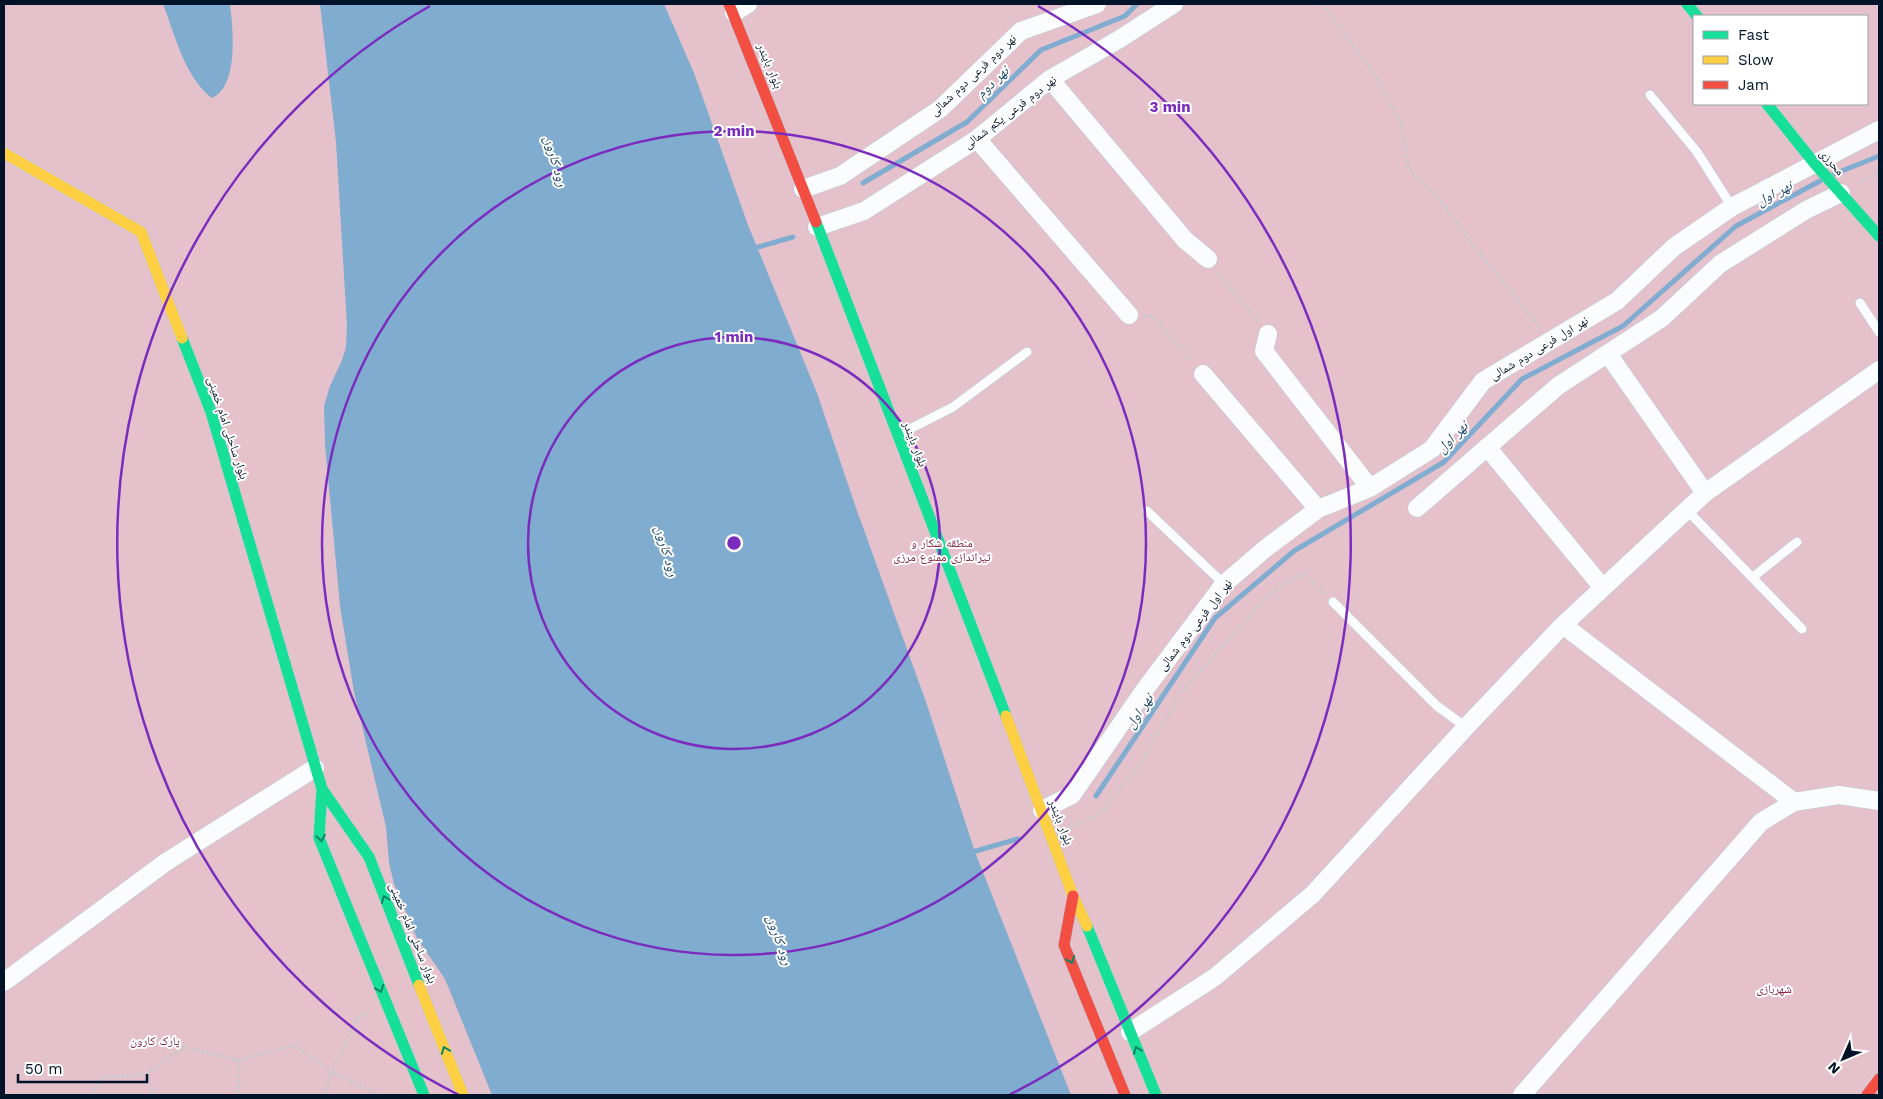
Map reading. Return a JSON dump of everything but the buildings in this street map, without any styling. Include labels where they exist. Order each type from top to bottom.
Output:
[{"type":"street","name":"نهر دوم فرعی دوم شمالی","points":[[803,188],[840,176],[940,109],[1021,31],[1097,4]]},
{"type":"street","name":"نهر دوم فرعی یکم شمالی","points":[[817,227],[864,211],[977,139],[1050,79],[1118,40],[1174,4]]},
{"type":"street","points":[[1687,4],[1696,15]]},
{"type":"street","name":"بلوار بایندر","points":[[737,7],[817,227],[1052,836],[1073,896],[1092,937],[1156,1095]]},
{"type":"street","points":[[1050,79],[1185,240],[1208,259]]},
{"type":"street","name":"محرزی","points":[[1768,105],[1818,167],[1879,236]]},
{"type":"street","name":"نهر اول فرعی دوم شمالی","points":[[1042,810],[1072,795],[1143,692],[1224,584],[1266,548],[1318,509],[1370,488],[1432,449],[1483,381],[1617,301],[1674,247],[1732,208],[1818,167],[1879,130]]},
{"type":"street","points":[[977,139],[1129,315]]},
{"type":"street","name":"بلوار ساحلی امام خمینی","points":[[4,153],[141,232],[211,412],[322,790],[369,857],[463,1095]]},
{"type":"street","points":[[1417,508],[1558,386],[1662,318],[1720,264],[1838,189]]},
{"type":"street","points":[[1268,334],[1264,351],[1370,488]]},
{"type":"street","points":[[1608,354],[1706,493]]},
{"type":"street","points":[[1130,1032],[1215,976],[1313,894],[1466,727],[1564,625],[1706,493],[1879,370]]},
{"type":"street","points":[[1203,374],[1318,509]]},
{"type":"street","points":[[1487,447],[1603,588]]},
{"type":"street","points":[[1564,625],[1794,802]]},
{"type":"street","points":[[4,982],[166,862],[315,768]]},
{"type":"street","name":"بلوار ساحلی امام خمینی","points":[[322,790],[319,838],[424,1095]]},
{"type":"street","points":[[1522,1095],[1761,822],[1794,802],[1839,795],[1879,801]]},
{"type":"street","name":"بلوار بایندر","points":[[1073,896],[1064,945],[1125,1095]]},
{"type":"street","points":[[1867,1095],[1879,1079]]},
{"type":"lane","points":[[1650,95],[1697,152],[1732,208]]},
{"type":"lane","points":[[1860,303],[1879,332]]},
{"type":"lane","points":[[897,436],[953,407],[1027,352]]},
{"type":"lane","points":[[1687,510],[1802,629]]},
{"type":"lane","points":[[1147,511],[1224,584]]},
{"type":"lane","points":[[1753,577],[1797,542]]},
{"type":"lane","points":[[1333,602],[1437,706],[1466,727]]},
{"type":"path","points":[[1323,4],[1372,71],[1401,121],[1408,168],[1437,196],[1550,341]]},
{"type":"path","points":[[1208,259],[1268,334]]},
{"type":"path","points":[[1129,315],[1152,316],[1203,374]]},
{"type":"path","points":[[1052,836],[1100,814],[1143,760],[1182,691],[1271,593],[1303,573],[1333,602]]},
{"type":"path","points":[[322,1095],[358,1017],[387,1004]]},
{"type":"path","points":[[91,1095],[101,1078],[146,1074],[184,1048],[239,1060],[294,1045],[332,1072],[378,1095]]},
{"type":"path","points":[[239,1060],[239,1095]]},
{"type":"path","points":[[146,1074],[155,1095]]},
{"type":"green space","name":"منطقه شکار و تیراندازی ممنوع مرزی","points":[[4,4],[1879,4],[1879,1095],[4,1095]]},
{"type":"water","points":[[163,4],[230,4],[233,41],[230,69],[227,82],[221,92],[212,98],[188,68]]},
{"type":"water","name":"رود کارون","points":[[320,4],[664,4],[694,73],[748,225],[817,393],[926,702],[975,852],[1071,1095],[492,1095],[445,979],[417,938],[394,884],[389,863],[386,827],[354,692],[340,606],[325,445],[324,406],[346,347],[347,326],[336,142]]},
{"type":"waterway","name":"نهر دوم","points":[[863,183],[967,122],[1041,50],[1125,16],[1137,4]]},
{"type":"waterway","name":"نهر اول","points":[[1832,175],[1879,156]]},
{"type":"waterway","name":"نهر اول","points":[[1096,796],[1215,618],[1294,551],[1444,462],[1522,379],[1623,326],[1736,226],[1820,181]]},
{"type":"waterway","points":[[751,249],[793,237]]},
{"type":"waterway","points":[[969,853],[1018,839]]},
{"type":"traffic: fast","points":[[1687,4],[1696,15]]},
{"type":"traffic: fast","points":[[1768,105],[1815,164],[1879,236]]},
{"type":"traffic: fast","points":[[816,222],[1006,716]]},
{"type":"traffic: fast","points":[[182,338],[211,412],[322,789],[369,857],[419,985]]},
{"type":"traffic: fast","points":[[322,789],[319,838],[424,1095]]},
{"type":"traffic: fast","points":[[1087,926],[1156,1095]]},
{"type":"traffic: slow","points":[[4,153],[141,232],[182,338]]},
{"type":"traffic: slow","points":[[1006,716],[1073,896],[1087,926]]},
{"type":"traffic: slow","points":[[419,985],[463,1095]]},
{"type":"traffic: jam","points":[[729,4],[816,222]]},
{"type":"traffic: jam","points":[[1073,896],[1064,945],[1125,1095]]},
{"type":"traffic: jam","points":[[1867,1095],[1879,1079]]},
{"type":"park label","name":"شهربازی","points":[[1774,989]]},
{"type":"park label","name":"پارک کارون","points":[[155,1041]]}]
